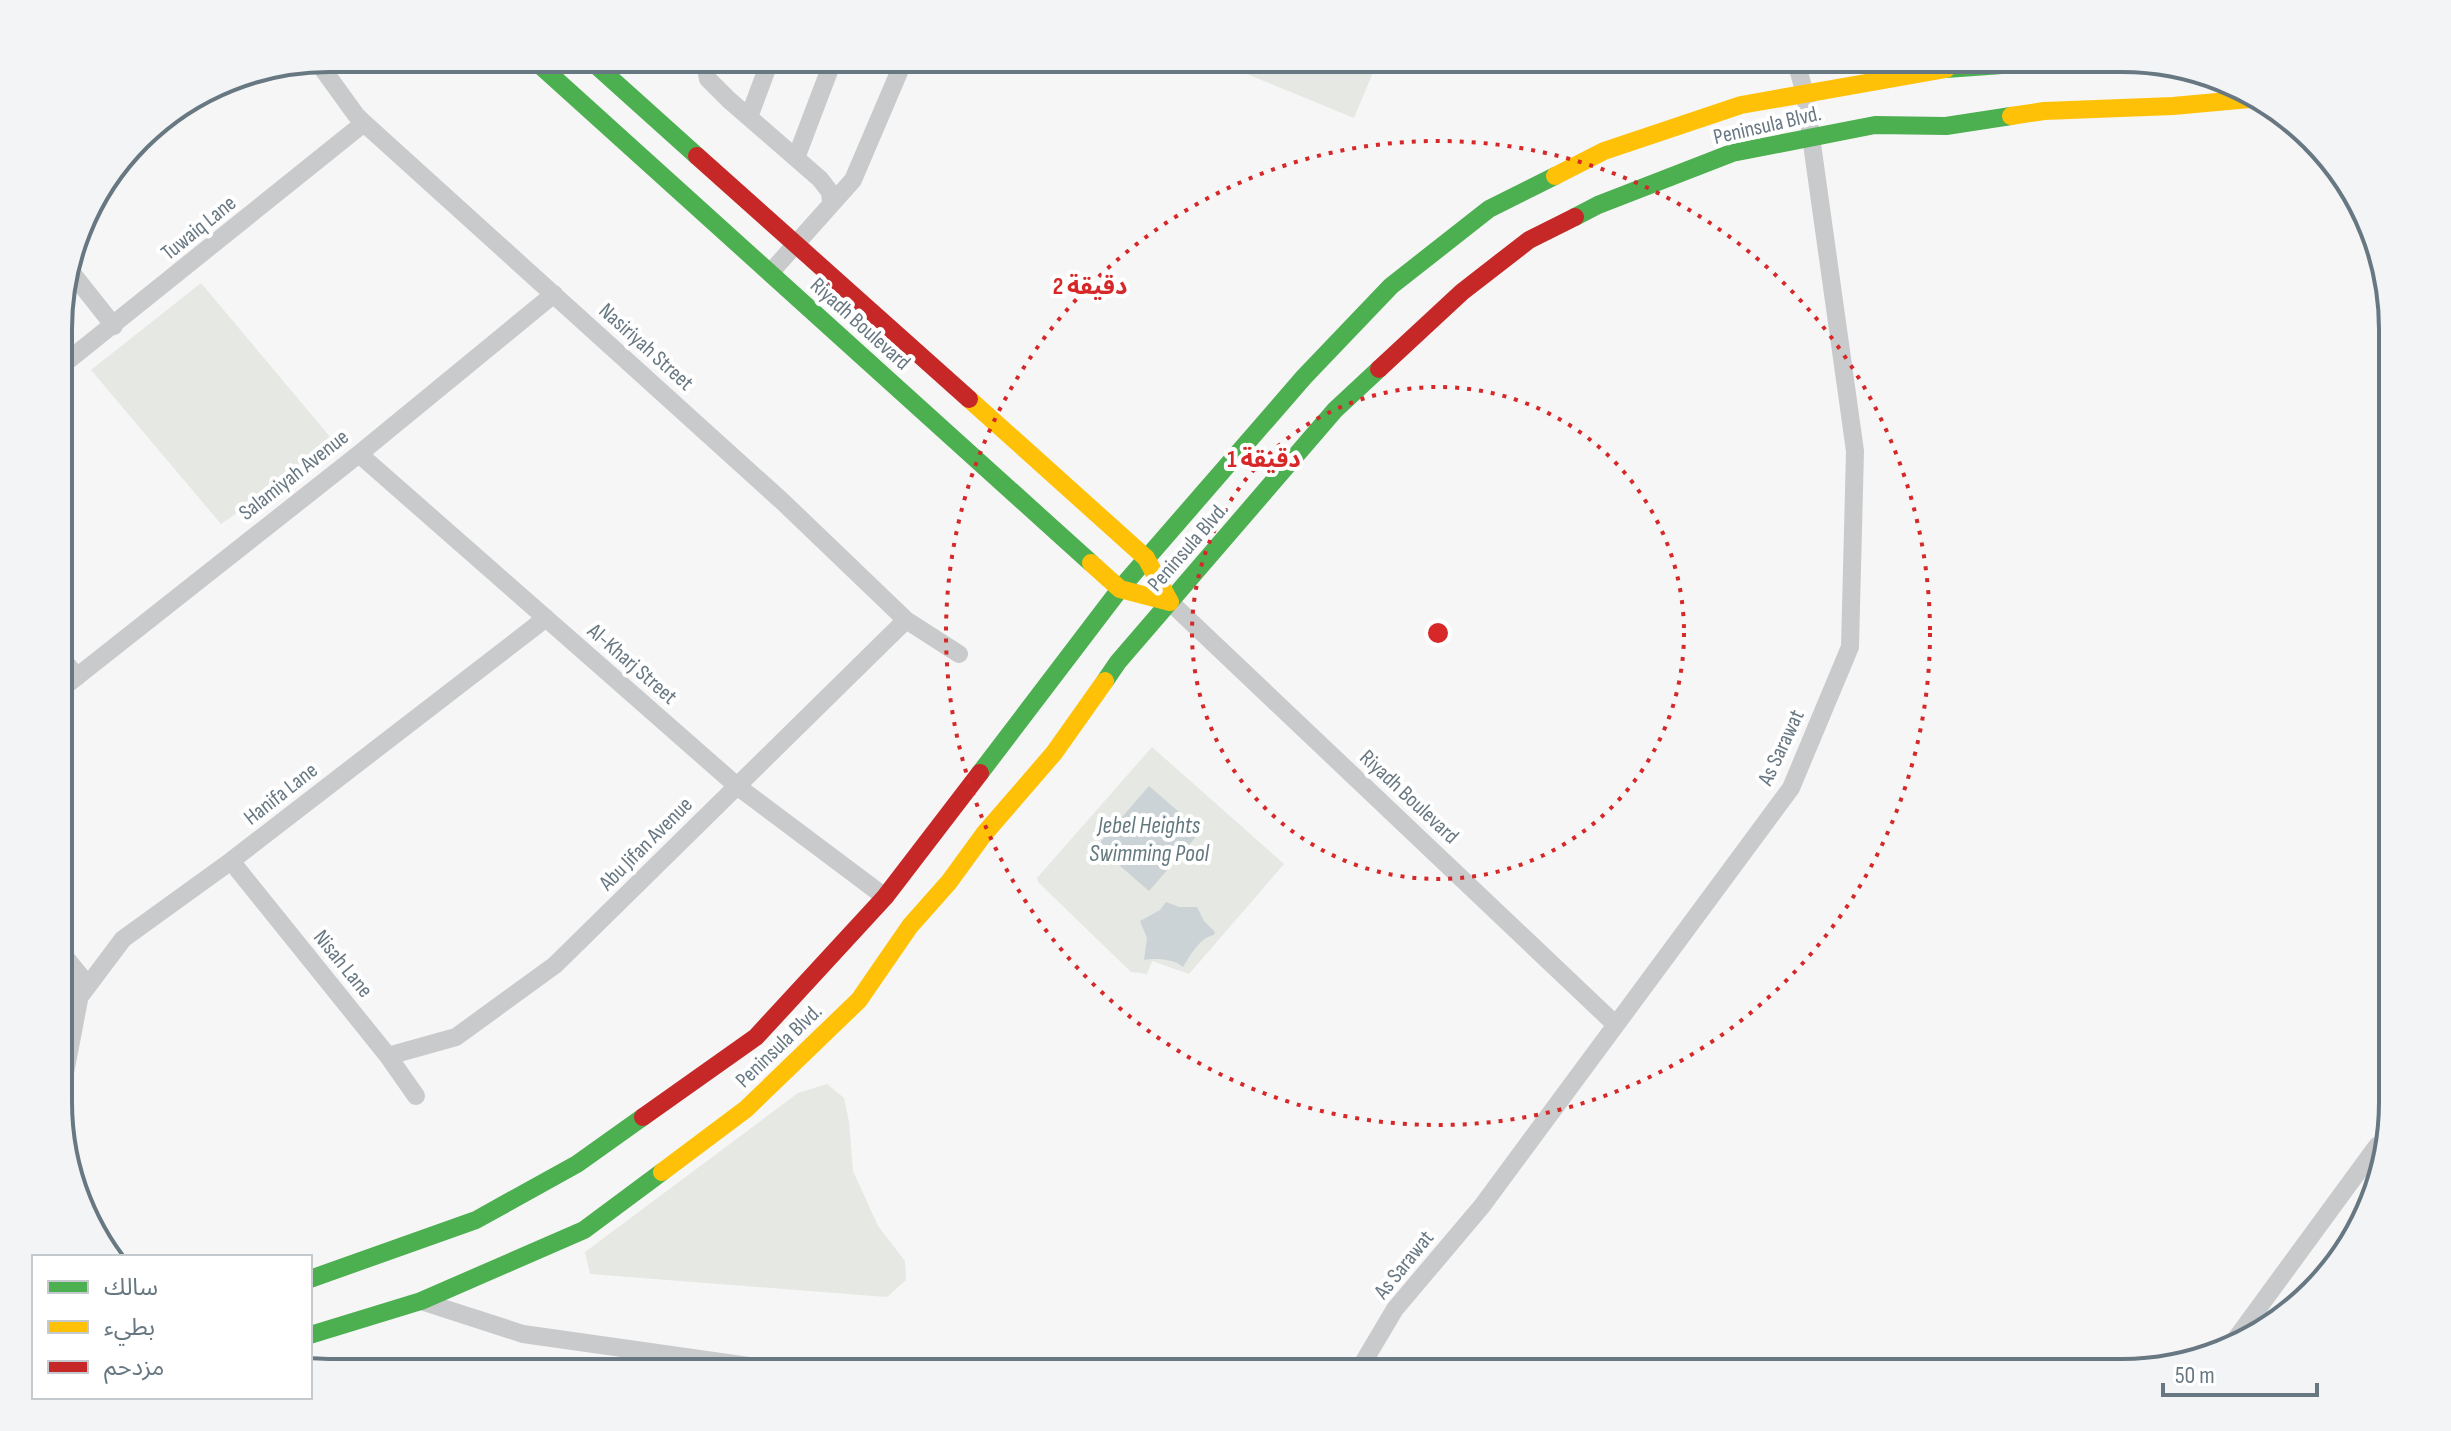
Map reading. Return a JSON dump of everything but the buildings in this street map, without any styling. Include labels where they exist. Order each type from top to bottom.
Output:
[{"type":"main road","name":"Peninsula Blvd.","points":[[312,1278],[476,1220],[577,1164],[756,1037],[885,897],[1120,589],[1304,377],[1391,286],[1489,209],[1604,151],[1741,105],[1928,72]]},
{"type":"main road","name":"Riyadh Boulevard","points":[[548,73],[1120,589],[1170,602]]},
{"type":"main road","name":"Riyadh Boulevard","points":[[605,73],[1146,558],[1170,602]]},
{"type":"main road","name":"Peninsula Blvd.","points":[[312,1334],[421,1301],[584,1230],[746,1109],[859,1000],[910,926],[1054,753],[1118,662],[1335,410],[1462,292],[1529,240],[1598,205],[1732,153],[1875,125],[1946,126],[2044,111],[2237,100]]},
{"type":"street","name":"As Sarawat","points":[[1366,1358],[1395,1309],[1482,1206],[1791,788],[1850,647],[1855,451],[1805,94],[1799,72]]},
{"type":"street","name":"Nasiriyah Street","points":[[326,73],[364,123],[783,502],[906,620],[959,654]]},
{"type":"street","points":[[707,73],[708,79],[820,179],[830,192],[831,202]]},
{"type":"street","points":[[749,117],[766,73]]},
{"type":"street","points":[[796,158],[828,73]]},
{"type":"street","points":[[770,273],[853,180],[899,73]]},
{"type":"street","name":"Tuwaiq Lane","points":[[72,358],[364,123]]},
{"type":"street","points":[[77,279],[114,326]]},
{"type":"street","name":"Salamiyah Avenue","points":[[72,681],[359,454],[554,294]]},
{"type":"street","name":"Al-Kharj Street","points":[[359,454],[737,786],[885,897]]},
{"type":"street","name":"Riyadh Boulevard","points":[[1170,602],[1616,1025]]},
{"type":"street","name":"Hanifa Lane","points":[[72,1007],[123,939],[231,861],[546,618]]},
{"type":"street","name":"Abu Jifan Avenue","points":[[388,1056],[456,1037],[555,965],[906,620]]},
{"type":"street","points":[[72,671],[77,677]]},
{"type":"street","name":"Nisah Lane","points":[[231,861],[388,1056],[416,1096]]},
{"type":"street","points":[[72,966],[83,979],[72,1037]]},
{"type":"street","points":[[2244,1328],[2374,1150]]},
{"type":"street","points":[[421,1301],[523,1334],[699,1359]]},
{"type":"shaded area","points":[[1243,72],[1373,72],[1354,118]]},
{"type":"shaded area","points":[[201,283],[336,444],[221,524],[91,370]]},
{"type":"shaded area","name":"Jebel Heights Swimming Pool","points":[[1152,747],[1284,864],[1189,974],[1152,961],[1147,974],[1131,972],[1037,878]]},
{"type":"shaded area","points":[[827,1084],[844,1098],[853,1171],[878,1226],[905,1261],[906,1280],[887,1297],[590,1274],[585,1252],[798,1093]]},
{"type":"water","name":"Jebel Heights Swimming Pool","points":[[1149,786],[1201,831],[1149,891],[1097,846]]},
{"type":"water","points":[[1166,902],[1179,907],[1197,907],[1204,921],[1215,932],[1199,944],[1183,967],[1165,960],[1144,960],[1147,938],[1140,921],[1160,910]]},
{"type":"traffic: fast","points":[[548,73],[1091,563]]},
{"type":"traffic: fast","points":[[605,73],[697,156]]},
{"type":"traffic: fast","points":[[1575,217],[1598,205],[1732,153],[1875,125],[1946,126],[2011,116]]},
{"type":"traffic: fast","points":[[980,773],[1120,589],[1304,377],[1391,286],[1489,209],[1555,176]]},
{"type":"traffic: fast","points":[[1105,681],[1335,410],[1379,369]]},
{"type":"traffic: fast","points":[[312,1278],[476,1220],[577,1164],[643,1117]]},
{"type":"traffic: fast","points":[[312,1334],[421,1301],[584,1230],[662,1172]]},
{"type":"traffic: slow","points":[[1555,176],[1604,151],[1741,105],[1928,72]]},
{"type":"traffic: slow","points":[[2011,116],[2044,111],[2237,100]]},
{"type":"traffic: slow","points":[[969,399],[1146,558],[1170,602],[1120,589],[1091,563]]},
{"type":"traffic: slow","points":[[662,1172],[746,1109],[859,1000],[910,926],[1054,753],[1105,681]]},
{"type":"traffic: jam","points":[[697,156],[969,399]]},
{"type":"traffic: jam","points":[[1379,369],[1462,292],[1529,240],[1575,217]]},
{"type":"traffic: jam","points":[[643,1117],[756,1037],[885,897],[980,773]]}]
